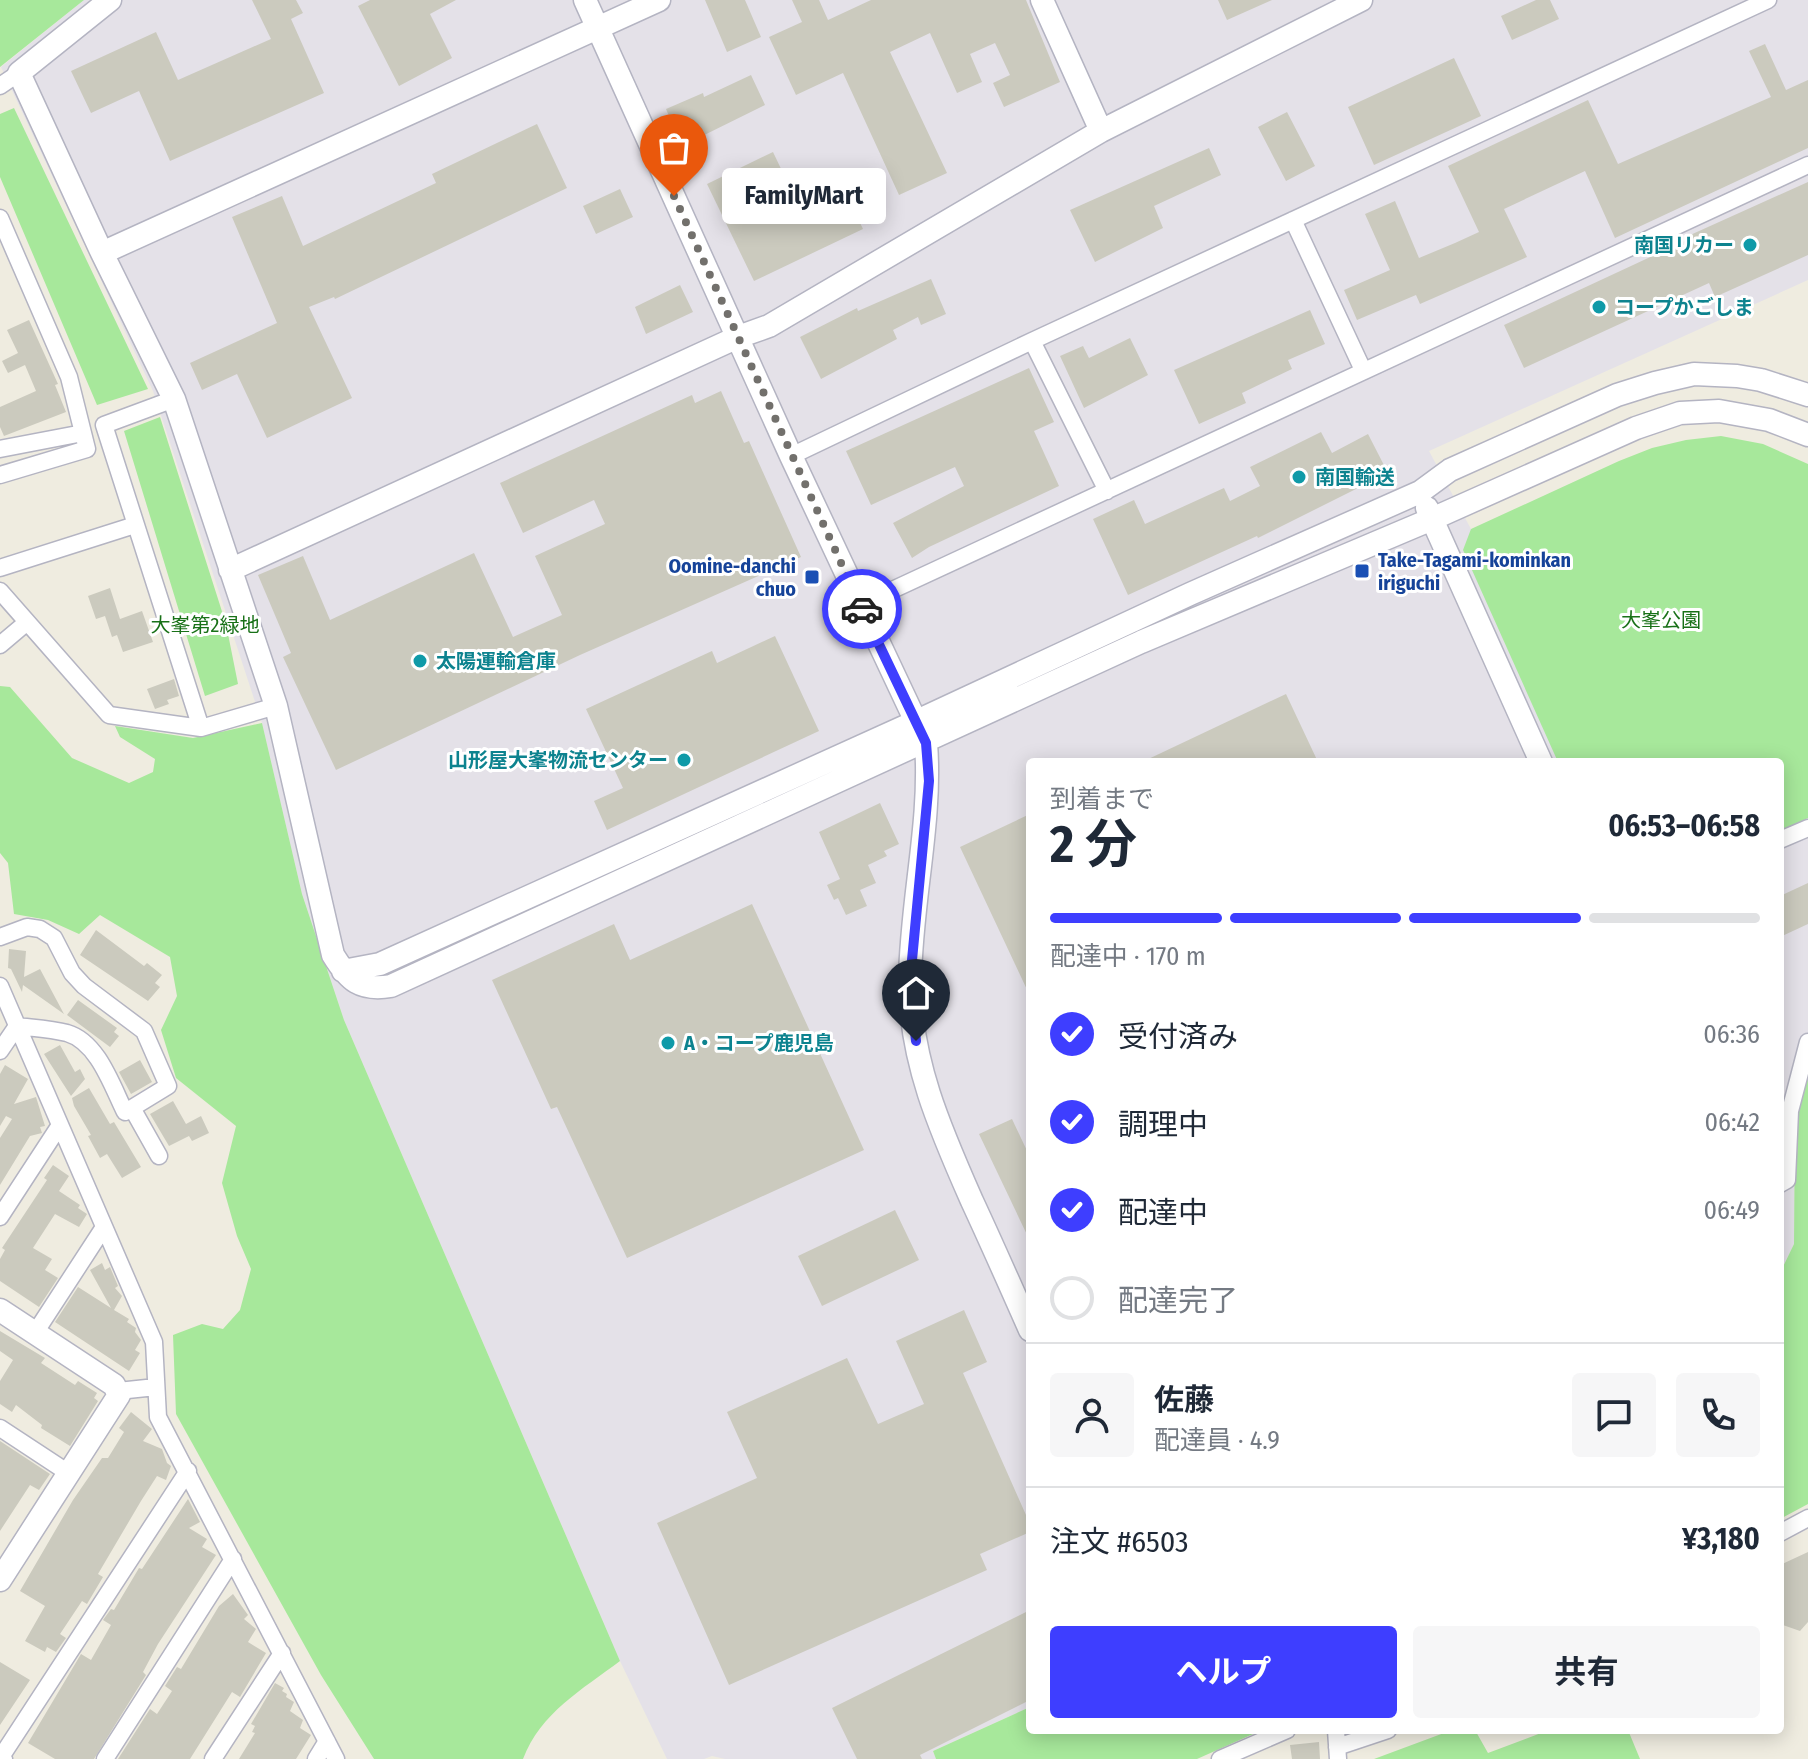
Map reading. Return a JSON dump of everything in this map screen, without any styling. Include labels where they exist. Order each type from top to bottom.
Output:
[{"type":"street","points":[[0,86],[110,0]]},
{"type":"street","points":[[585,0],[791,456],[926,743],[929,781],[910,981],[916,1041],[927,1092],[943,1137],[1026,1321]]},
{"type":"street","points":[[102,253],[659,0]]},
{"type":"street","points":[[1042,0],[1101,131]]},
{"type":"street","points":[[230,570],[738,337],[769,326],[1101,131],[1361,0]]},
{"type":"street","points":[[791,456],[1768,0]]},
{"type":"street","points":[[19,73],[174,399],[276,706],[333,955],[352,980],[374,989],[391,986],[1141,642],[1432,519],[1636,428],[1680,413],[1719,411],[1769,420],[1808,435]]},
{"type":"street","points":[[860,605],[1808,165]]},
{"type":"street","points":[[0,218],[69,377],[87,449],[0,475]]},
{"type":"street","points":[[1293,220],[1363,370]]},
{"type":"street","points":[[1032,341],[1107,491]]},
{"type":"street","points":[[343,971],[380,964],[1420,492],[1450,470],[1617,395],[1694,374],[1761,380],[1808,395]]},
{"type":"street","points":[[174,399],[104,425],[201,728]]},
{"type":"street","points":[[0,449],[83,433]]},
{"type":"street","points":[[1420,492],[1539,758]]},
{"type":"street","points":[[0,568],[135,525]]},
{"type":"street","points":[[0,591],[109,715],[201,728],[276,706]]},
{"type":"street","points":[[0,645],[26,623]]},
{"type":"street","points":[[1784,838],[1808,828]]},
{"type":"street","points":[[0,937],[27,927],[40,929],[54,938],[72,973],[84,986],[144,1031],[168,1086],[125,1112],[95,1056],[83,1042],[70,1034],[17,1026]]},
{"type":"street","points":[[0,986],[154,1342],[158,1417],[336,1759]]},
{"type":"street","points":[[0,1051],[17,1026]]},
{"type":"street","points":[[1784,1182],[1787,1180],[1790,1111],[1808,1042]]},
{"type":"street","points":[[132,1108],[159,1156]]},
{"type":"street","points":[[0,1217],[60,1125]]},
{"type":"street","points":[[35,1333],[104,1227]]},
{"type":"street","points":[[0,1310],[114,1385],[118,1391],[118,1399],[0,1580]]},
{"type":"street","points":[[118,1391],[156,1387]]},
{"type":"street","points":[[0,1428],[70,1474]]},
{"type":"street","points":[[4,1759],[1,1757],[188,1471]]},
{"type":"street","points":[[1784,1531],[1808,1518]]},
{"type":"street","points":[[105,1759],[233,1559]]},
{"type":"street","points":[[213,1759],[282,1653]]},
{"type":"street","points":[[1220,1759],[1278,1734]]},
{"type":"street","points":[[1338,1753],[1379,1734]]},
{"type":"street","points":[[316,1759],[327,1741]]},
{"type":"shaded area","points":[[84,0],[1808,0],[1808,280],[1429,451],[1471,529],[1471,535],[1808,561],[1808,1070],[1795,1114],[1794,1244],[1784,1265],[1784,758],[1026,758],[1026,1709],[933,1751],[936,1759],[725,1759],[712,1756],[704,1759],[667,1759],[620,1661],[344,1020],[302,894],[262,723],[153,391],[1,67]]},
{"type":"green space","points":[[0,0],[84,0],[0,67]]},
{"type":"green space","points":[[14,108],[148,389],[97,405],[0,177],[0,114]]},
{"type":"green space","name":"大峯第2緑地","points":[[160,417],[226,624],[238,684],[205,696],[124,431]]},
{"type":"green space","name":"大峯公園","points":[[1721,436],[1763,444],[1808,464],[1808,818],[1784,829],[1784,758],[1556,758],[1463,550],[1471,529],[1619,461],[1652,448]]},
{"type":"green space","points":[[0,686],[10,687],[72,758],[129,783],[153,772],[155,759],[120,737],[115,726],[193,738],[262,723],[302,894],[344,1020],[620,1661],[551,1715],[523,1759],[374,1759],[321,1675],[176,1414],[173,1335],[202,1324],[223,1329],[240,1310],[251,1269],[237,1236],[222,1183],[236,1126],[176,1078],[161,1030],[177,996],[170,957],[100,915],[79,934],[48,920],[14,914],[8,863],[0,853]]},
{"type":"green space","points":[[1808,1070],[1808,1504],[1784,1517],[1784,1265],[1794,1244],[1795,1114]]},
{"type":"green space","points":[[1026,1709],[1026,1734],[1253,1734],[1197,1759],[936,1759],[933,1751]]},
{"type":"green space","points":[[1441,1734],[1477,1734],[1488,1753],[1538,1734],[1630,1734],[1640,1759],[1374,1759]]},
{"type":"building","points":[[252,0],[296,0],[303,13],[291,19],[324,93],[170,161],[139,91],[91,113],[71,71],[156,32],[178,80],[271,39]]},
{"type":"building","points":[[370,0],[456,0],[430,14],[452,58],[399,86],[358,6]]},
{"type":"building","points":[[705,0],[745,0],[761,37],[727,52]]},
{"type":"building","points":[[792,0],[819,0],[828,20],[871,0],[1026,0],[1060,82],[1004,107],[993,83],[1010,75],[995,43],[970,54],[982,82],[957,93],[930,33],[890,52],[947,173],[899,195],[843,73],[796,95],[769,37],[802,22]]},
{"type":"building","points":[[1218,0],[1272,0],[1227,20]]},
{"type":"building","points":[[1536,0],[1550,0],[1559,19],[1512,40],[1501,16]]},
{"type":"building","points":[[1765,44],[1786,90],[1808,80],[1808,148],[1615,238],[1585,171],[1504,209],[1527,257],[1420,304],[1416,295],[1357,320],[1344,290],[1390,270],[1365,214],[1395,201],[1419,258],[1455,243],[1479,232],[1448,166],[1588,100],[1618,164],[1771,97],[1749,51]]},
{"type":"building","points":[[1454,58],[1481,116],[1374,165],[1348,107]]},
{"type":"building","points":[[751,75],[765,105],[682,146],[666,109],[703,93],[704,97]]},
{"type":"building","points":[[1287,112],[1315,166],[1286,181],[1258,127]]},
{"type":"building","points":[[537,124],[567,188],[335,299],[309,307],[352,398],[267,438],[237,374],[202,390],[190,363],[277,323],[232,217],[282,196],[303,246],[436,183],[432,174]]},
{"type":"building","points":[[1209,148],[1221,175],[1154,206],[1163,228],[1095,262],[1070,210]]},
{"type":"building","points":[[773,152],[795,198],[813,189],[817,196],[842,185],[863,229],[754,281],[707,184]]},
{"type":"building","points":[[1808,182],[1808,255],[1715,297],[1709,283],[1524,368],[1504,325]]},
{"type":"building","points":[[620,189],[633,217],[596,234],[583,206]]},
{"type":"building","points":[[931,279],[946,314],[921,325],[918,317],[893,330],[897,339],[821,379],[800,337],[857,308],[858,311]]},
{"type":"building","points":[[680,285],[693,312],[646,334],[635,307]]},
{"type":"building","points":[[1310,310],[1325,344],[1288,360],[1292,369],[1242,393],[1246,403],[1199,424],[1174,370]]},
{"type":"building","points":[[29,320],[58,384],[55,385],[66,412],[4,436],[0,427],[0,407],[36,391],[25,365],[8,373],[2,361],[18,353],[7,330]]},
{"type":"building","points":[[1130,338],[1148,375],[1084,408],[1060,356],[1083,346],[1089,358]]},
{"type":"building","points":[[1029,368],[1054,422],[1034,431],[1059,486],[929,547],[912,558],[893,523],[964,486],[955,467],[871,505],[846,451]]},
{"type":"building","points":[[721,391],[744,443],[749,441],[801,557],[580,655],[336,770],[283,657],[291,653],[258,575],[303,556],[330,620],[474,553],[513,637],[562,615],[535,556],[605,524],[594,500],[523,533],[500,483],[692,395],[695,403]]},
{"type":"building","points":[[1321,432],[1332,453],[1368,434],[1388,473],[1258,538],[1128,595],[1093,519],[1134,500],[1145,524],[1224,488],[1230,501],[1260,486],[1250,467]]},
{"type":"building","points":[[110,588],[120,619],[142,611],[153,642],[123,652],[117,635],[112,637],[105,616],[96,619],[88,596]]},
{"type":"building","name":"山形屋大峯物流センター","points":[[775,636],[819,731],[607,830],[594,801],[623,788],[586,709],[712,651],[717,663]]},
{"type":"building","points":[[174,679],[179,696],[155,709],[147,689]]},
{"type":"building","points":[[1286,694],[1316,758],[1150,758]]},
{"type":"building","points":[[880,803],[899,844],[884,851],[887,856],[868,865],[876,883],[860,890],[867,906],[846,915],[827,885],[840,879],[819,832]]},
{"type":"building","points":[[1026,816],[1026,987],[960,847]]},
{"type":"building","points":[[1808,883],[1808,924],[1784,935],[1784,894]]},
{"type":"building","name":"A・コープ鹿児島","points":[[752,904],[864,1150],[627,1258],[557,1107],[551,1109],[492,980],[614,924],[630,960]]},
{"type":"building","points":[[96,930],[144,966],[147,963],[162,975],[155,983],[160,987],[148,1001],[80,955]]},
{"type":"building","points":[[9,949],[26,951],[24,977],[40,969],[64,1014],[23,985],[22,992],[8,968]]},
{"type":"building","points":[[78,1000],[117,1028],[114,1032],[119,1036],[110,1047],[67,1015]]},
{"type":"building","points":[[60,1045],[75,1072],[80,1069],[85,1079],[71,1096],[44,1054]]},
{"type":"building","points":[[140,1060],[152,1082],[131,1094],[119,1072]]},
{"type":"building","points":[[5,1065],[28,1079],[14,1104],[36,1097],[45,1126],[40,1127],[42,1133],[30,1136],[0,1185],[0,1138],[12,1119],[6,1116],[0,1126],[0,1074]]},
{"type":"building","points":[[89,1088],[141,1167],[122,1178],[107,1154],[100,1158],[74,1106],[72,1098]]},
{"type":"building","points":[[173,1101],[186,1124],[201,1116],[209,1133],[192,1141],[189,1136],[169,1146],[150,1114]]},
{"type":"building","points":[[1012,1119],[1026,1149],[1026,1233],[979,1134]]},
{"type":"building","points":[[53,1165],[69,1176],[59,1191],[80,1205],[78,1208],[87,1214],[79,1227],[55,1214],[33,1248],[52,1259],[45,1270],[58,1278],[39,1307],[0,1281],[0,1259],[5,1250],[2,1248],[47,1180],[44,1178]]},
{"type":"building","points":[[895,1210],[919,1260],[822,1306],[798,1256]]},
{"type":"building","points":[[102,1263],[105,1270],[110,1267],[118,1286],[115,1288],[122,1296],[114,1310],[129,1319],[127,1322],[136,1328],[135,1332],[141,1340],[135,1350],[140,1353],[129,1371],[55,1322],[78,1287],[111,1308],[90,1270]]},
{"type":"building","points":[[964,1310],[987,1362],[963,1373],[1026,1515],[1026,1534],[980,1554],[987,1570],[729,1685],[657,1523],[757,1478],[727,1412],[847,1358],[878,1424],[924,1404],[896,1341]]},
{"type":"building","points":[[0,1331],[45,1358],[41,1363],[75,1385],[78,1381],[97,1393],[94,1398],[98,1401],[70,1446],[41,1428],[42,1425],[16,1405],[12,1412],[0,1404],[0,1381],[13,1360],[0,1351]]},
{"type":"building","points":[[131,1412],[152,1429],[143,1441],[162,1449],[171,1466],[166,1480],[157,1476],[98,1574],[103,1577],[87,1604],[82,1601],[60,1634],[66,1638],[56,1652],[47,1647],[45,1652],[25,1641],[45,1606],[20,1591],[73,1500],[102,1458],[108,1458],[124,1432],[119,1428]]},
{"type":"building","points":[[0,1441],[50,1474],[39,1490],[30,1485],[0,1531]]},
{"type":"building","points":[[188,1499],[200,1522],[189,1528],[207,1539],[202,1547],[216,1555],[158,1644],[143,1672],[146,1675],[94,1759],[55,1759],[28,1743],[81,1654],[91,1660],[111,1625],[103,1620],[111,1609],[114,1610],[139,1568],[142,1569]]},
{"type":"building","points":[[1808,1552],[1808,1622],[1800,1631],[1784,1625],[1784,1563]]},
{"type":"building","points":[[233,1594],[248,1615],[244,1619],[256,1629],[248,1642],[266,1653],[240,1697],[232,1692],[190,1759],[118,1759],[150,1709],[157,1714],[172,1691],[165,1686],[177,1667],[181,1669],[219,1606]]},
{"type":"building","points":[[1026,1612],[1026,1702],[920,1755],[922,1759],[857,1759],[832,1708]]},
{"type":"building","points":[[0,1662],[30,1680],[0,1725]]},
{"type":"building","points":[[275,1683],[284,1688],[282,1691],[287,1694],[286,1697],[294,1702],[290,1711],[303,1720],[300,1728],[311,1735],[296,1759],[239,1759],[255,1733],[252,1732],[255,1726],[251,1724]]},
{"type":"building","points":[[1319,1742],[1320,1759],[1292,1759],[1290,1745]]},
{"type":"way so far","points":[[674,196],[862,609]]},
{"type":"place","name":"FamilyMart","points":[[674,196]]},
{"type":"place","name":"南国リカー","points":[[1750,245]]},
{"type":"place","name":"コープかごしま","points":[[1599,307]]},
{"type":"place","name":"南国輸送","points":[[1299,477]]},
{"type":"place","name":"Take-Tagami-kominkan iriguchi","points":[[1362,571]]},
{"type":"place","name":"Oomine-danchi chuo","points":[[812,577]]},
{"type":"place","name":"太陽運輸倉庫","points":[[420,661]]},
{"type":"place","name":"山形屋大峯物流センター","points":[[684,760]]},
{"type":"place","name":"A・コープ鹿児島","points":[[668,1043]]},
{"type":"route","points":[[862,609],[926,743],[929,781],[910,981],[916,1041]]}]
